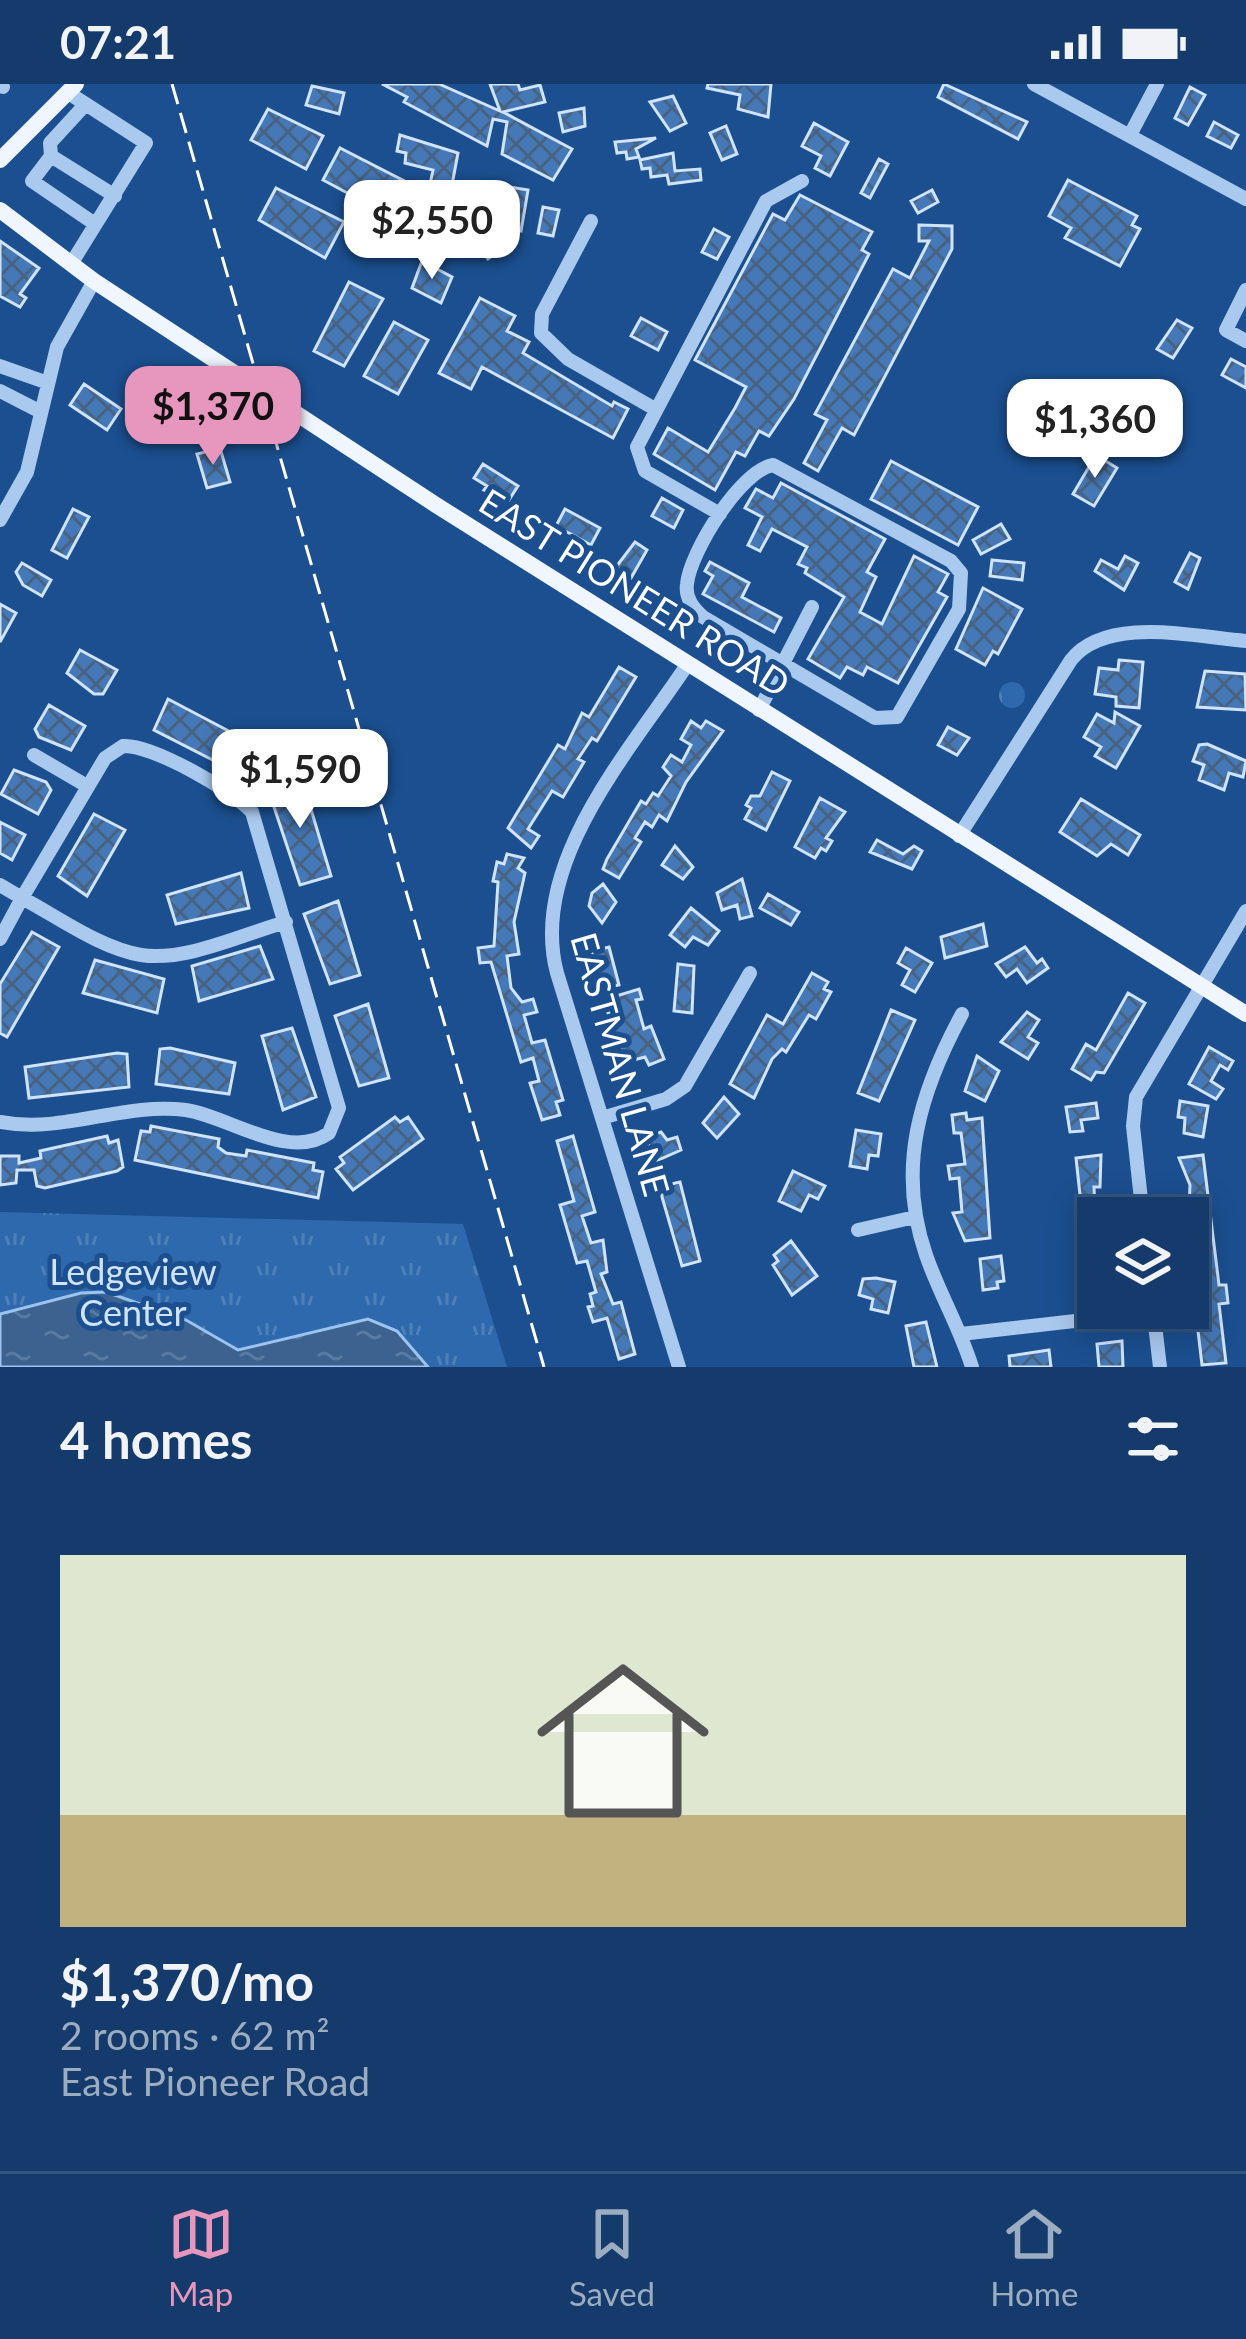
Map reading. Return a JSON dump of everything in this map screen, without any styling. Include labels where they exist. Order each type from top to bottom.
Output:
[{"type":"main road","points":[[0,160],[72,88]]},
{"type":"main road","points":[[0,151],[24,136]]},
{"type":"main road","name":"EAST PIONEER ROAD","points":[[0,210],[94,281],[687,665],[1246,1014]]},
{"type":"street","points":[[1034,84],[1246,199]]},
{"type":"street","points":[[1130,135],[1157,84]]},
{"type":"street","points":[[70,264],[146,143],[84,106],[72,88]]},
{"type":"street","points":[[84,106],[50,149],[34,185],[95,224]]},
{"type":"street","points":[[24,136],[115,196]]},
{"type":"street","points":[[721,514],[638,462],[638,443],[766,201],[802,181]]},
{"type":"street","points":[[591,221],[542,314],[543,336],[584,370],[655,409]]},
{"type":"street","points":[[0,520],[27,472],[57,347],[94,281]]},
{"type":"street","points":[[1246,290],[1226,330],[1246,341]]},
{"type":"street","points":[[0,366],[48,383]]},
{"type":"street","points":[[0,391],[41,412]]},
{"type":"street","points":[[773,466],[951,561],[961,572],[959,609],[897,717],[875,718],[703,617],[690,603],[688,577],[721,514],[745,477],[773,466]]},
{"type":"street","points":[[759,710],[812,607]]},
{"type":"street","points":[[959,836],[1071,660],[1088,643],[1129,634],[1246,641]]},
{"type":"street","name":"EASTMAN LANE","points":[[679,1367],[554,960],[554,890],[572,843],[687,665]]},
{"type":"street","points":[[0,939],[87,786],[110,752],[130,745],[237,799],[252,812],[340,1108],[334,1126],[321,1139],[303,1143],[175,1109],[137,1110],[48,1127],[0,1122]]},
{"type":"street","points":[[34,755],[87,786]]},
{"type":"street","points":[[0,885],[117,948],[145,955],[173,954],[286,922]]},
{"type":"street","points":[[1140,1197],[1132,1126],[1136,1097],[1246,911]]},
{"type":"street","points":[[602,1118],[681,1090],[750,973]]},
{"type":"street","points":[[962,1015],[932,1071],[918,1114],[912,1157],[915,1217],[972,1367]]},
{"type":"street","points":[[858,1230],[915,1217]]},
{"type":"street","points":[[961,1334],[1077,1320]]},
{"type":"street","points":[[1155,1329],[1160,1367]]},
{"type":"green space","points":[[1012,682],[1025,695],[1012,708],[999,695]]},
{"type":"green space","name":"Ledgeview Center","points":[[0,1212],[463,1224],[507,1367],[0,1367]]},
{"type":"water","points":[[106,1292],[186,1320],[238,1350],[368,1319],[397,1331],[428,1367],[0,1367],[0,1314],[81,1293]]},
{"type":"building","points":[[382,84],[439,84],[500,111],[490,84],[518,84],[520,90],[540,85],[545,102],[503,112],[572,149],[553,180],[502,154],[507,122],[493,119],[487,146],[404,102],[407,97]]},
{"type":"building","points":[[708,84],[771,84],[768,117],[738,109],[740,95],[707,88]]},
{"type":"building","points":[[944,84],[1027,122],[1018,139],[938,97]]},
{"type":"building","points":[[312,86],[344,93],[339,114],[306,105]]},
{"type":"building","points":[[1190,87],[1205,95],[1188,125],[1175,118]]},
{"type":"building","points":[[673,96],[686,123],[670,131],[650,102]]},
{"type":"building","points":[[584,108],[585,126],[563,132],[559,113]]},
{"type":"building","points":[[268,109],[323,136],[306,169],[251,140]]},
{"type":"building","points":[[1214,122],[1238,135],[1231,148],[1207,136]]},
{"type":"building","points":[[814,123],[848,142],[830,176],[815,168],[821,156],[802,146]]},
{"type":"building","points":[[726,126],[737,154],[722,160],[710,133]]},
{"type":"building","points":[[400,135],[458,153],[452,185],[443,183],[433,203],[447,211],[445,222],[462,226],[464,217],[479,224],[468,245],[446,234],[441,243],[323,180],[340,148],[428,193],[433,170],[405,163],[406,153],[397,151]]},
{"type":"building","points":[[656,138],[636,149],[639,157],[627,159],[626,152],[617,153],[615,142]]},
{"type":"building","points":[[673,153],[675,171],[700,169],[701,180],[669,184],[667,175],[651,177],[650,168],[642,169],[640,160]]},
{"type":"building","points":[[879,159],[888,164],[870,198],[861,193]]},
{"type":"building","points":[[1068,180],[1137,216],[1132,225],[1140,229],[1120,266],[1065,238],[1071,228],[1049,216]]},
{"type":"building","points":[[497,185],[528,190],[521,231],[507,229],[514,240],[488,259],[480,248],[499,235],[491,227],[513,210],[494,207]]},
{"type":"building","points":[[276,188],[344,222],[325,258],[259,220]]},
{"type":"building","points":[[932,190],[938,202],[918,213],[911,201]]},
{"type":"building","points":[[800,195],[872,232],[862,250],[869,254],[794,399],[769,436],[759,431],[745,456],[736,452],[715,490],[654,454],[668,428],[708,452],[735,408],[746,387],[695,360],[773,214],[785,220]]},
{"type":"building","points":[[543,207],[559,210],[553,236],[538,233]]},
{"type":"building","points":[[919,225],[952,226],[952,249],[854,435],[842,428],[818,471],[804,463],[827,420],[815,414],[893,269],[910,278],[929,241],[919,241]]},
{"type":"building","points":[[714,229],[729,237],[717,259],[702,252]]},
{"type":"building","points":[[0,241],[39,268],[20,294],[26,298],[20,307],[0,296]]},
{"type":"building","points":[[422,261],[452,277],[441,303],[412,288]]},
{"type":"building","points":[[349,282],[383,299],[344,366],[314,351]]},
{"type":"building","points":[[480,298],[515,316],[507,331],[529,342],[523,353],[612,406],[614,402],[628,409],[613,438],[482,367],[471,389],[439,373]]},
{"type":"building","points":[[641,318],[667,332],[658,350],[631,336]]},
{"type":"building","points":[[1177,320],[1192,328],[1173,358],[1157,349]]},
{"type":"building","points":[[394,322],[428,340],[398,394],[364,376]]},
{"type":"building","points":[[1231,359],[1246,367],[1246,388],[1222,375]]},
{"type":"building","points":[[1138,383],[1155,392],[1138,419],[1124,412]]},
{"type":"building","points":[[84,384],[121,409],[107,430],[70,405]]},
{"type":"building","points":[[220,448],[230,482],[207,488],[197,454]]},
{"type":"building","points":[[1096,455],[1117,468],[1094,506],[1073,494]]},
{"type":"building","points":[[891,461],[978,507],[958,545],[871,499]]},
{"type":"building","points":[[483,464],[518,486],[509,500],[484,490],[487,486],[474,478]]},
{"type":"building","points":[[781,483],[885,539],[867,572],[876,577],[860,612],[882,624],[914,556],[948,574],[938,592],[947,597],[898,683],[867,667],[863,675],[847,667],[840,678],[808,659],[844,597],[798,564],[807,547],[772,529],[760,551],[748,545],[762,517],[745,508],[756,489],[773,498]]},
{"type":"building","points":[[662,498],[683,510],[674,528],[652,516]]},
{"type":"building","points":[[73,509],[89,517],[67,558],[52,550]]},
{"type":"building","points":[[565,509],[600,528],[591,545],[556,526]]},
{"type":"building","points":[[1001,524],[1010,539],[981,554],[973,540]]},
{"type":"building","points":[[635,542],[647,550],[631,578],[616,567]]},
{"type":"building","points":[[1190,553],[1200,558],[1188,589],[1175,582]]},
{"type":"building","points":[[1125,556],[1138,563],[1124,590],[1095,571],[1101,560],[1118,569]]},
{"type":"building","points":[[992,560],[1024,563],[1022,580],[990,576]]},
{"type":"building","points":[[710,562],[749,583],[742,597],[781,618],[774,632],[703,594],[713,576],[705,571]]},
{"type":"building","points":[[22,563],[51,580],[42,596],[23,585],[16,572]]},
{"type":"building","points":[[983,588],[1022,609],[998,654],[993,651],[985,665],[956,649]]},
{"type":"building","points":[[0,604],[16,613],[0,642]]},
{"type":"building","points":[[80,650],[117,670],[103,694],[94,694],[67,673]]},
{"type":"building","points":[[1119,660],[1143,662],[1139,708],[1116,706],[1116,697],[1095,694],[1099,668],[1118,670]]},
{"type":"building","points":[[619,667],[636,677],[597,741],[592,738],[578,759],[584,762],[563,797],[552,791],[528,829],[539,836],[531,848],[508,828],[558,745],[565,749],[582,713],[589,717]]},
{"type":"building","points":[[1205,671],[1245,674],[1246,710],[1197,707]]},
{"type":"building","points":[[168,699],[259,747],[244,776],[154,730]]},
{"type":"building","points":[[49,705],[85,726],[71,750],[39,737],[35,729]]},
{"type":"building","points":[[1115,712],[1140,726],[1116,768],[1095,756],[1101,747],[1084,737],[1097,714],[1114,723]]},
{"type":"building","points":[[691,721],[701,728],[706,721],[723,731],[686,782],[667,821],[659,815],[652,827],[645,822],[635,838],[641,842],[619,878],[603,869],[607,859],[641,801],[646,804],[653,793],[658,796],[671,776],[663,767],[671,755],[682,762],[691,745],[681,739]]},
{"type":"building","points":[[948,727],[969,738],[957,755],[938,745]]},
{"type":"building","points":[[1199,745],[1246,761],[1243,777],[1229,773],[1224,790],[1199,780],[1204,765],[1193,761]]},
{"type":"building","points":[[14,770],[46,782],[51,790],[38,814],[1,794]]},
{"type":"building","points":[[772,772],[790,781],[766,830],[745,819],[751,808],[746,805],[751,796],[760,796]]},
{"type":"building","points":[[301,776],[331,876],[300,885],[268,789]]},
{"type":"building","points":[[820,798],[845,812],[826,838],[832,841],[826,851],[821,848],[815,858],[795,847]]},
{"type":"building","points":[[1081,799],[1140,835],[1128,855],[1111,844],[1097,856],[1060,832]]},
{"type":"building","points":[[94,814],[125,830],[87,896],[58,876]]},
{"type":"building","points":[[0,822],[25,835],[12,860],[0,853]]},
{"type":"building","points":[[877,840],[903,854],[914,846],[922,851],[912,869],[870,852]]},
{"type":"building","points":[[675,846],[693,867],[683,879],[662,865]]},
{"type":"building","points":[[507,854],[524,858],[518,868],[525,873],[514,922],[519,954],[507,956],[511,988],[522,1002],[533,999],[537,1012],[524,1015],[532,1043],[545,1040],[563,1100],[556,1102],[560,1115],[542,1120],[530,1083],[539,1081],[533,1058],[521,1062],[491,962],[480,963],[478,948],[494,946],[498,882],[493,881],[497,862],[504,864]]},
{"type":"building","points":[[241,873],[249,908],[176,924],[167,895]]},
{"type":"building","points":[[742,879],[752,916],[740,919],[737,905],[722,910],[717,893]]},
{"type":"building","points":[[603,884],[616,902],[602,923],[589,906],[592,893]]},
{"type":"building","points":[[768,894],[799,912],[791,925],[760,908]]},
{"type":"building","points":[[338,901],[360,975],[330,984],[304,914]]},
{"type":"building","points":[[691,908],[719,931],[708,945],[693,937],[685,947],[670,935]]},
{"type":"building","points":[[983,924],[987,946],[945,958],[941,937]]},
{"type":"building","points":[[32,932],[59,947],[7,1037],[0,1033],[0,984]]},
{"type":"building","points":[[260,946],[273,979],[199,1001],[192,966]]},
{"type":"building","points":[[609,947],[619,985],[602,989],[591,951]]},
{"type":"building","points":[[1025,947],[1037,963],[1042,959],[1048,968],[1027,983],[1017,969],[1006,977],[996,964]]},
{"type":"building","points":[[906,948],[932,963],[915,992],[902,985],[910,970],[898,963]]},
{"type":"building","points":[[95,960],[164,979],[157,1013],[83,993]]},
{"type":"building","points":[[678,964],[694,966],[692,1013],[674,1011]]},
{"type":"building","points":[[812,973],[828,982],[824,989],[831,992],[816,1019],[809,1015],[786,1052],[782,1049],[772,1059],[754,1098],[730,1084],[767,1015],[783,1024]]},
{"type":"building","points":[[639,989],[642,999],[636,1000],[644,1029],[651,1026],[664,1059],[649,1065],[645,1057],[626,1062],[608,1013],[618,1009],[616,996]]},
{"type":"building","points":[[1128,993],[1145,1003],[1104,1073],[1096,1072],[1091,1080],[1072,1069],[1086,1044],[1096,1050]]},
{"type":"building","points":[[368,1004],[389,1078],[359,1086],[335,1016]]},
{"type":"building","points":[[891,1010],[915,1020],[879,1101],[858,1093]]},
{"type":"building","points":[[1027,1012],[1039,1020],[1028,1037],[1038,1043],[1028,1059],[1001,1042]]},
{"type":"building","points":[[292,1028],[316,1097],[283,1110],[262,1036]]},
{"type":"building","points":[[1209,1047],[1233,1061],[1228,1070],[1220,1065],[1211,1081],[1223,1089],[1216,1099],[1189,1084]]},
{"type":"building","points":[[160,1049],[235,1063],[229,1094],[156,1084]]},
{"type":"building","points":[[127,1054],[129,1087],[29,1098],[25,1067]]},
{"type":"building","points":[[977,1056],[999,1071],[985,1101],[965,1091]]},
{"type":"building","points":[[724,1097],[739,1114],[717,1138],[703,1123]]},
{"type":"building","points":[[1180,1101],[1208,1106],[1203,1137],[1184,1133],[1185,1118],[1178,1117]]},
{"type":"building","points":[[1096,1103],[1098,1118],[1081,1120],[1083,1131],[1070,1132],[1066,1107]]},
{"type":"building","points":[[966,1113],[967,1120],[982,1118],[990,1238],[965,1241],[953,1213],[962,1212],[959,1178],[950,1179],[948,1166],[965,1164],[961,1133],[954,1133],[952,1115]]},
{"type":"building","points":[[395,1117],[400,1122],[408,1117],[423,1139],[353,1190],[336,1169],[344,1163],[340,1157]]},
{"type":"building","points":[[151,1126],[219,1139],[218,1147],[226,1153],[246,1156],[247,1150],[314,1163],[313,1170],[323,1172],[318,1198],[135,1160],[141,1131],[150,1132]]},
{"type":"building","points":[[856,1130],[881,1134],[878,1156],[869,1155],[867,1169],[850,1166]]},
{"type":"building","points":[[661,1132],[667,1140],[677,1137],[681,1150],[656,1161],[645,1138]]},
{"type":"building","points":[[107,1136],[109,1143],[118,1140],[123,1167],[117,1171],[45,1188],[37,1186],[34,1170],[17,1170],[16,1183],[0,1185],[0,1156],[19,1156],[19,1163],[41,1158],[40,1151]]},
{"type":"building","points":[[573,1136],[595,1212],[582,1216],[591,1243],[603,1240],[607,1272],[601,1274],[613,1304],[621,1302],[635,1354],[619,1359],[607,1318],[593,1322],[588,1307],[593,1306],[590,1294],[596,1292],[587,1261],[577,1263],[560,1205],[574,1201],[557,1141]]},
{"type":"building","points":[[1101,1155],[1100,1187],[1094,1187],[1094,1197],[1080,1197],[1076,1158]]},
{"type":"building","points":[[1203,1155],[1208,1197],[1189,1197],[1190,1185],[1179,1158]]},
{"type":"building","points":[[793,1171],[825,1186],[818,1199],[809,1195],[801,1211],[779,1201]]},
{"type":"building","points":[[680,1182],[700,1261],[682,1266],[662,1197],[662,1186]]},
{"type":"building","points":[[1209,1204],[1219,1285],[1226,1285],[1228,1303],[1219,1304],[1226,1363],[1202,1365],[1198,1331],[1209,1329]]},
{"type":"building","points":[[791,1241],[817,1276],[792,1295],[773,1265],[778,1261],[774,1255]]},
{"type":"building","points":[[1001,1256],[1004,1281],[997,1282],[998,1288],[983,1290],[980,1259]]},
{"type":"building","points":[[863,1279],[895,1282],[888,1313],[871,1309],[873,1299],[859,1295]]},
{"type":"building","points":[[926,1322],[937,1367],[914,1367],[906,1326]]},
{"type":"building","points":[[1122,1341],[1123,1367],[1099,1367],[1097,1344]]},
{"type":"building","points":[[1049,1350],[1051,1367],[1010,1367],[1009,1356]]},
{"type":"railway","points":[[172,84],[544,1367]]}]
